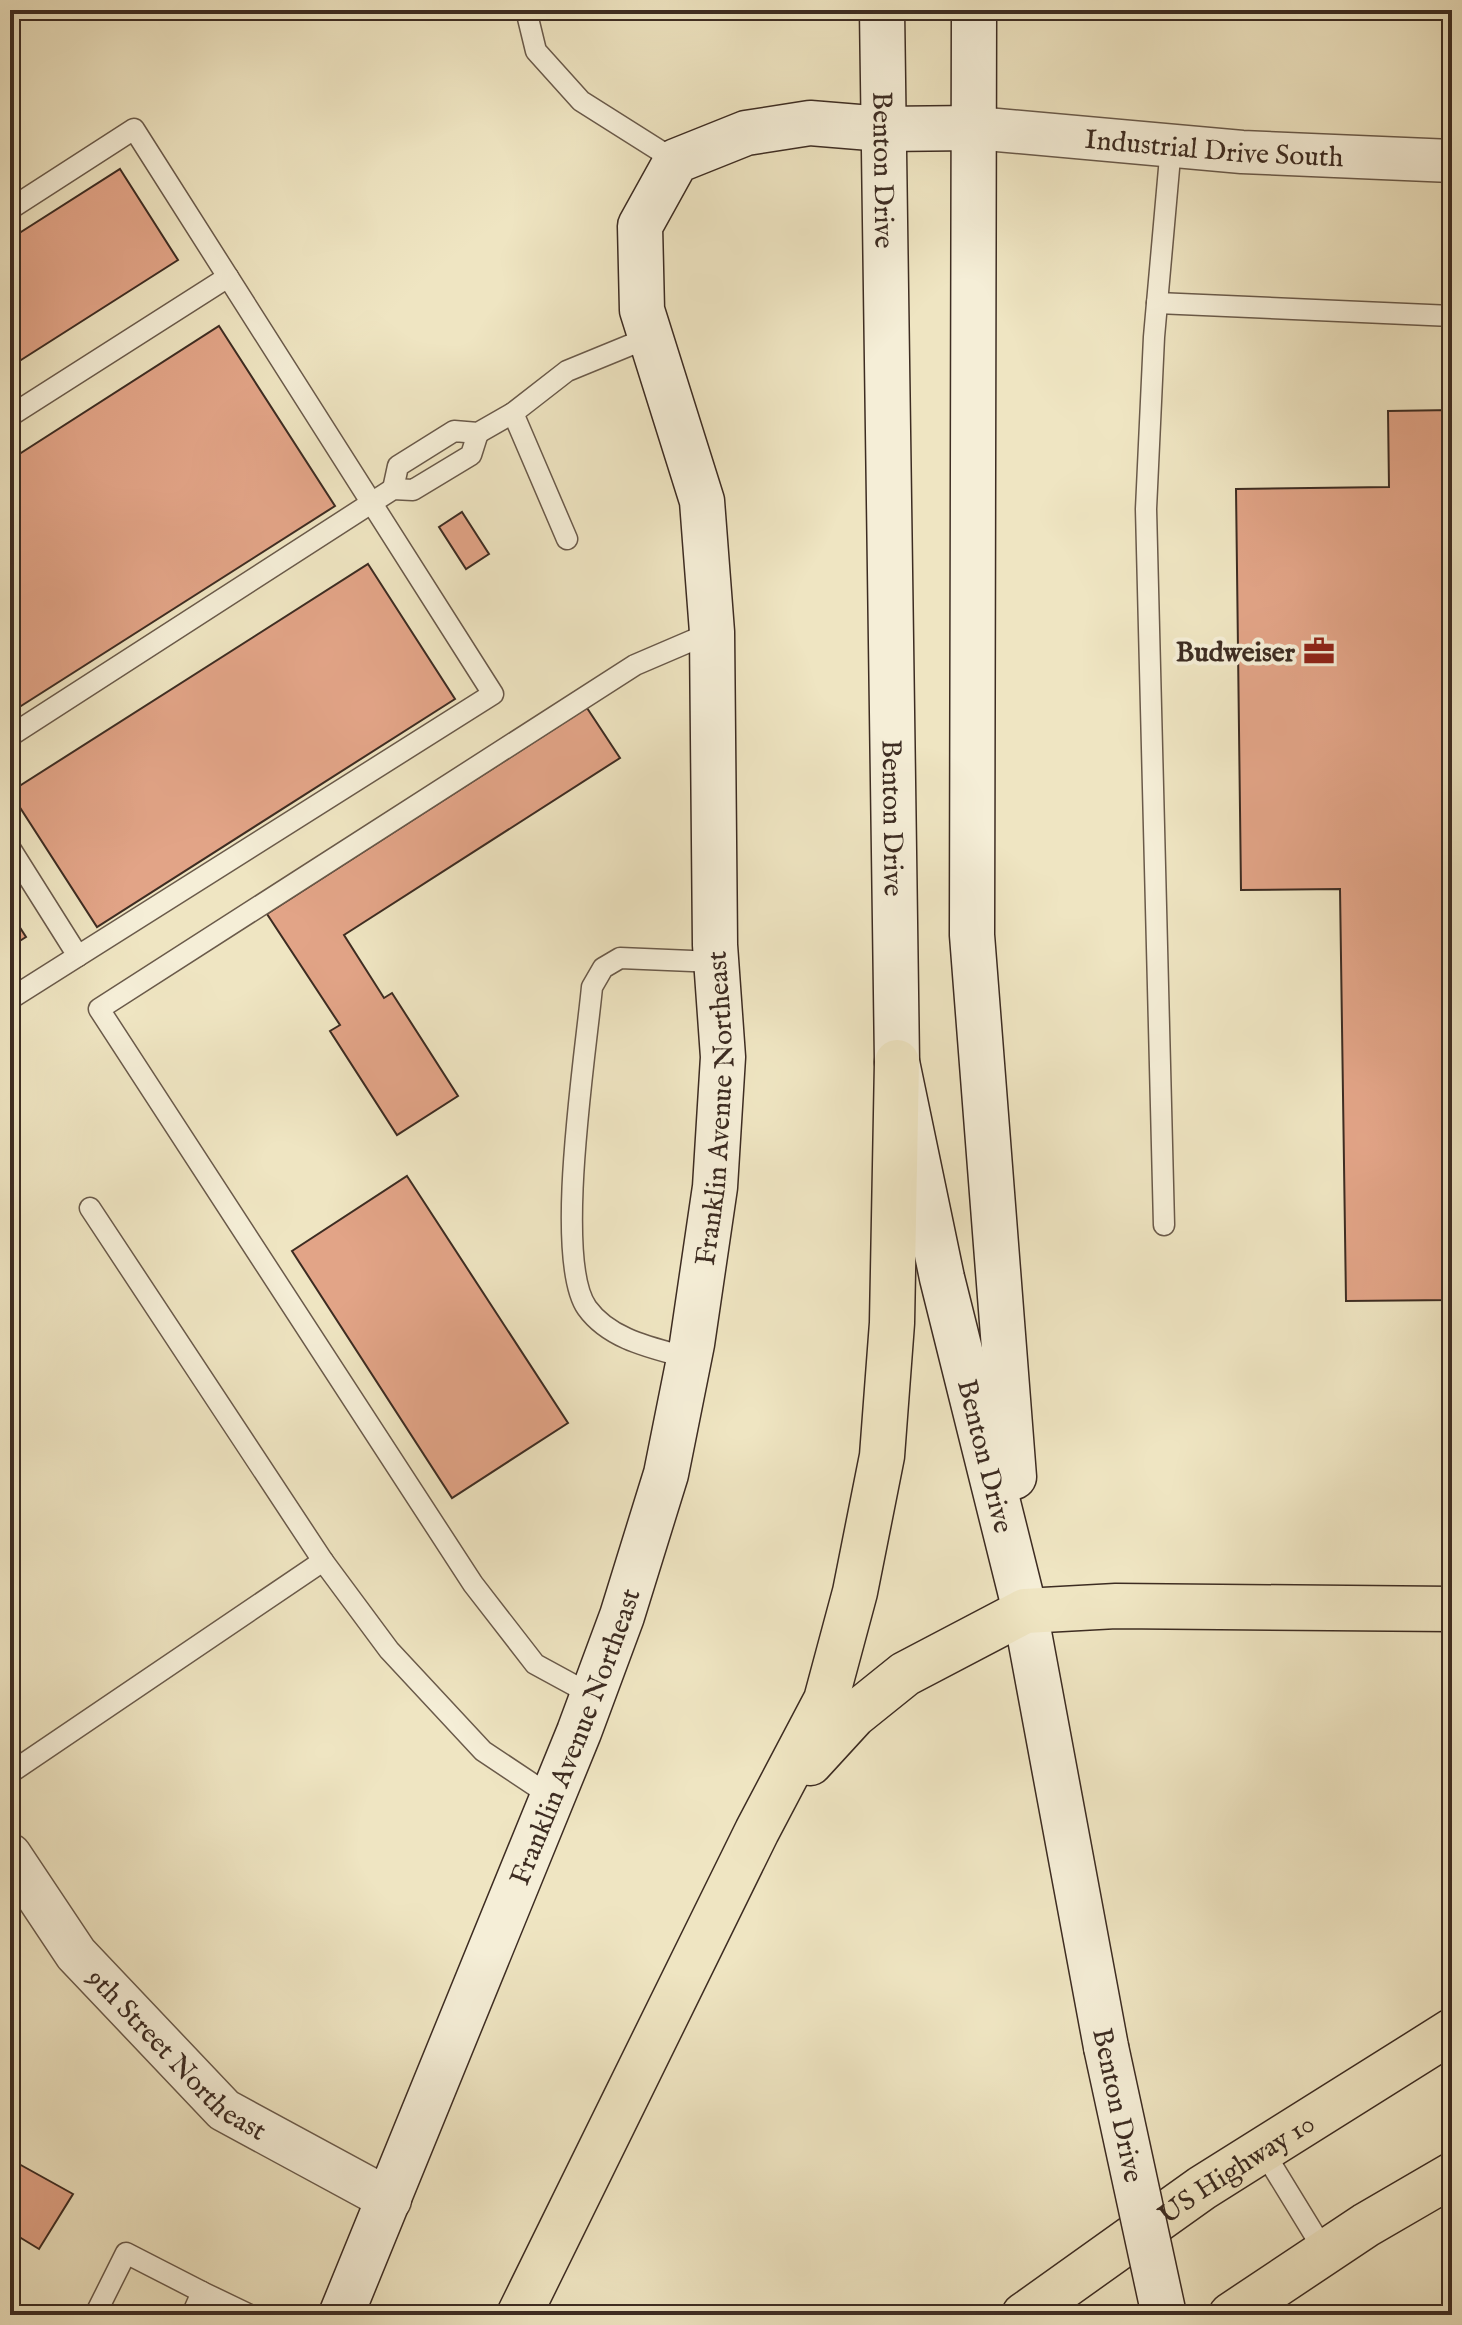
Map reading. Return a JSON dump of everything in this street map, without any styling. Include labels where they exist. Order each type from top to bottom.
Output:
[{"type":"highway","points":[[519,2315],[757,1831],[826,1700],[855,1592],[882,1456],[892,1323],[897,1062]]},
{"type":"highway","points":[[757,1831],[815,1757],[854,1715],[905,1674],[1025,1611],[1116,1606],[1452,1609]]},
{"type":"highway","name":"US Highway 10","points":[[1024,2315],[1262,2149],[1452,2031]]},
{"type":"highway","points":[[1231,2315],[1325,2252],[1452,2175]]},
{"type":"main road","name":"Benton Drive","points":[[882,10],[897,1062],[942,1278],[1025,1611],[1106,2047],[1164,2315]]},
{"type":"main road","name":"Benton Drive","points":[[974,10],[972,935],[989,1189],[1025,1611]]},
{"type":"main road","points":[[676,161],[746,133],[810,123],[883,129],[975,128]]},
{"type":"main road","name":"Franklin Avenue Northeast","points":[[341,2315],[390,2200],[622,1616],[666,1474],[689,1358],[716,1173],[723,1057],[716,962],[712,632],[702,501],[642,310],[640,226],[676,161]]},
{"type":"street","name":"Industrial Drive South","points":[[975,128],[1171,146],[1452,161]]},
{"type":"street","name":"9th Street Northeast","points":[[10,1855],[76,1954],[224,2110],[390,2200]]},
{"type":"lane","points":[[526,10],[536,51],[581,101],[676,161]]},
{"type":"lane","points":[[10,209],[134,129],[493,694],[10,999]]},
{"type":"lane","points":[[1164,1225],[1146,509],[1157,303],[1171,146]]},
{"type":"lane","points":[[10,416],[228,277]]},
{"type":"lane","points":[[1157,303],[1452,316]]},
{"type":"lane","points":[[393,489],[398,466],[454,431],[478,433],[513,413],[567,371],[650,337]]},
{"type":"lane","points":[[513,413],[567,539]]},
{"type":"lane","points":[[10,736],[393,489],[413,490],[471,455],[478,433]]},
{"type":"lane","points":[[592,1695],[535,1664],[473,1584],[99,1009],[623,672],[670,647],[712,632]]},
{"type":"lane","points":[[10,848],[78,956]]},
{"type":"lane","points":[[689,1358],[638,1344],[608,1328],[586,1307],[576,1280],[569,1227],[592,987],[603,968],[620,958],[716,962]]},
{"type":"lane","points":[[90,1208],[323,1561],[389,1650],[483,1751],[552,1797]]},
{"type":"lane","points":[[10,1773],[323,1561]]},
{"type":"lane","points":[[1262,2149],[1325,2252]]},
{"type":"lane","points":[[95,2315],[126,2253],[250,2315]]},
{"type":"lane","points":[[192,2315],[202,2292]]},
{"type":"building","points":[[120,169],[178,260],[10,367],[10,239]]},
{"type":"building","points":[[219,326],[335,506],[10,713],[10,460]]},
{"type":"building","points":[[1452,410],[1452,1300],[1346,1301],[1340,889],[1241,890],[1236,489],[1389,487],[1388,411]]},
{"type":"building","points":[[462,512],[489,554],[466,569],[439,527]]},
{"type":"building","points":[[368,564],[455,699],[97,927],[10,792]]},
{"type":"building","points":[[587,708],[620,758],[344,935],[384,998],[392,993],[458,1096],[397,1135],[330,1031],[340,1025],[267,914]]},
{"type":"building","points":[[10,912],[26,937],[10,947]]},
{"type":"building","points":[[407,1176],[568,1423],[452,1498],[292,1251]]},
{"type":"building","points":[[10,2159],[73,2194],[39,2249],[16,2235],[10,2244]]},
{"type":"place","name":"Budweiser","points":[[1319,651]]}]
